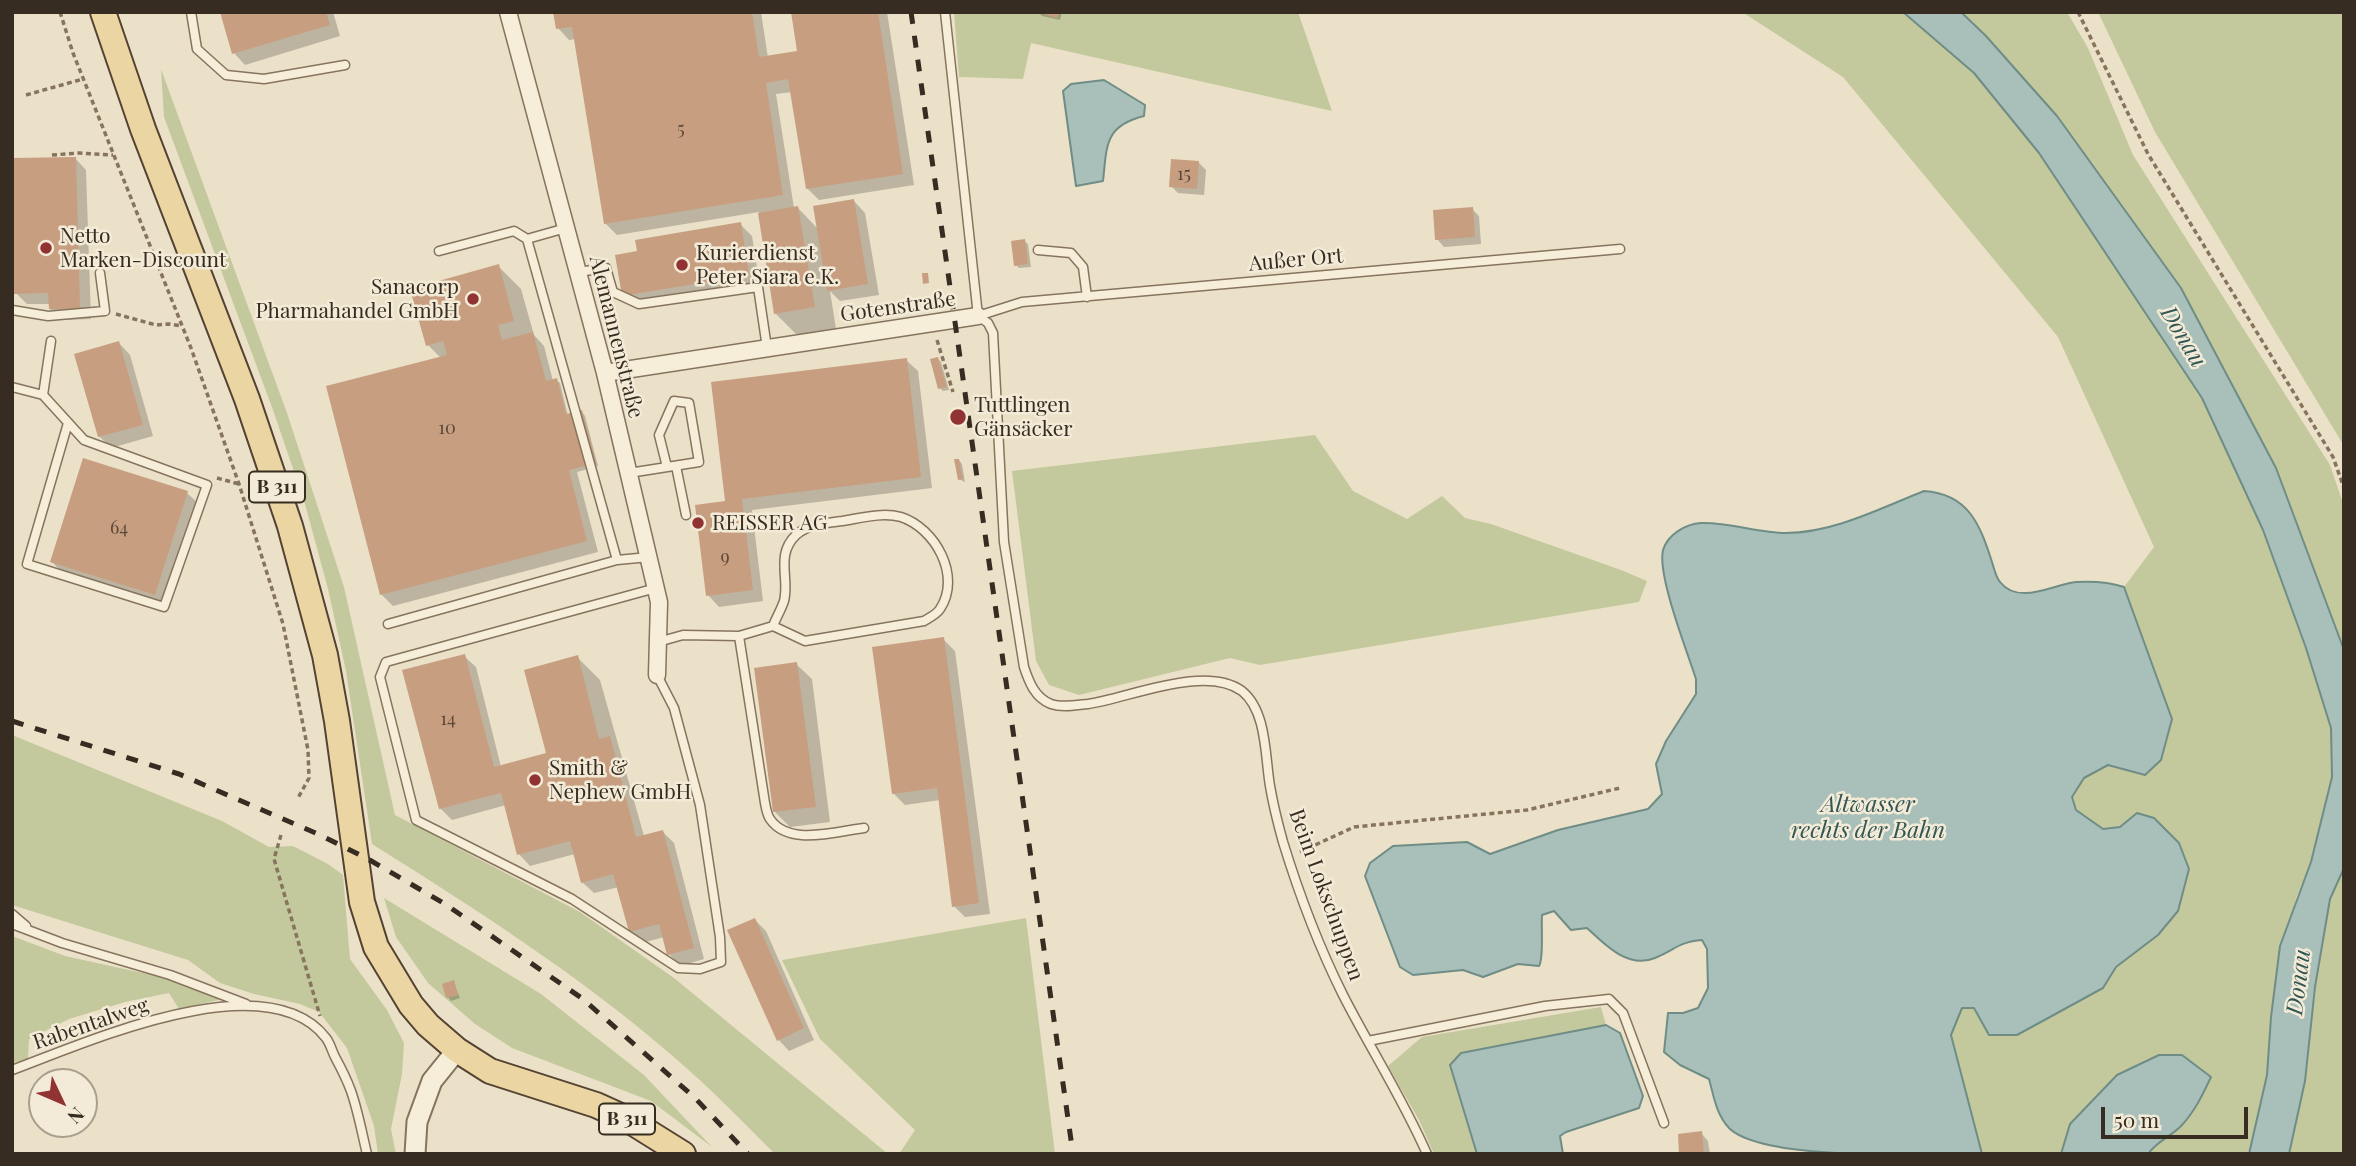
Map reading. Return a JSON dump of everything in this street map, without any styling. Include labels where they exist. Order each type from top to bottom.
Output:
[{"type":"main road","name":"B 311","points":[[103,12],[143,129],[247,399],[282,500],[325,655],[337,721],[357,871],[368,925],[376,947],[411,1005],[428,1025],[457,1050],[490,1071],[596,1105],[627,1119],[683,1154]]},
{"type":"street","name":"Alemannenstraße","points":[[509,12],[604,373],[656,588],[659,602],[657,676]]},
{"type":"street","name":"Gotenstraße","points":[[604,373],[978,316]]},
{"type":"street","points":[[415,1154],[417,1122],[432,1081],[457,1050]]},
{"type":"lane","points":[[191,12],[197,49],[226,75],[264,79],[345,65]]},
{"type":"lane","name":"Gotenstraße","points":[[945,12],[978,316]]},
{"type":"lane","points":[[527,239],[566,228]]},
{"type":"lane","points":[[439,251],[514,231],[527,239],[617,560]]},
{"type":"lane","name":"Außer Ort","points":[[978,316],[1022,302],[1620,249]]},
{"type":"lane","points":[[1038,250],[1071,253],[1083,267],[1087,296]]},
{"type":"lane","points":[[578,272],[606,268],[613,292],[639,304],[758,288],[767,348]]},
{"type":"lane","points":[[12,310],[48,316],[105,311],[100,273]]},
{"type":"lane","name":"Beim Lokschuppen","points":[[978,316],[988,323],[993,334],[1004,542],[1024,667],[1031,686],[1050,704],[1066,707],[1194,680],[1228,684],[1248,698],[1258,715],[1270,788],[1289,857],[1321,947],[1427,1154]]},
{"type":"lane","points":[[43,395],[51,341]]},
{"type":"lane","points":[[12,387],[43,395],[84,440],[207,485],[164,607],[27,564],[68,423]]},
{"type":"lane","points":[[629,473],[699,462],[689,403],[674,401],[659,435],[667,467]]},
{"type":"lane","points":[[676,466],[686,515]]},
{"type":"lane","points":[[658,642],[683,635],[739,636],[773,626],[805,641],[924,621],[939,611],[947,595],[949,575],[942,556],[931,539],[903,518],[887,514],[816,525],[797,534],[786,549],[783,564],[785,600],[773,626]]},
{"type":"lane","points":[[388,624],[617,560],[649,557]]},
{"type":"lane","points":[[656,588],[386,662],[380,677],[416,820],[572,899],[678,968],[700,969],[721,962],[720,937],[700,805],[674,708],[657,676]]},
{"type":"lane","points":[[739,636],[765,803],[770,819],[784,831],[800,835],[864,828]]},
{"type":"lane","points":[[12,914],[31,931]]},
{"type":"lane","points":[[12,924],[62,943],[170,975],[249,1006],[279,1009],[303,1018],[326,1038],[351,1091],[367,1154]]},
{"type":"lane","points":[[1367,1041],[1545,1006],[1609,999],[1623,1013],[1664,1123]]},
{"type":"lane","name":"Rabentalweg","points":[[12,1070],[123,1029],[181,1012],[249,1006]]},
{"type":"path","points":[[60,12],[83,79],[182,326],[239,484],[283,624],[308,750],[309,778],[298,798]]},
{"type":"path","points":[[2078,12],[2148,154],[2333,457],[2344,488]]},
{"type":"path","points":[[26,95],[83,79]]},
{"type":"path","points":[[52,155],[113,155]]},
{"type":"path","points":[[105,311],[156,325],[182,326]]},
{"type":"path","points":[[937,340],[944,370],[953,392]]},
{"type":"path","points":[[1289,857],[1353,827],[1527,810],[1620,788]]},
{"type":"path","points":[[281,835],[274,859],[326,1038]]},
{"type":"green space","points":[[954,12],[1298,12],[1332,111],[1031,43],[1023,79],[959,77]]},
{"type":"green space","points":[[1742,12],[1903,12],[1974,73],[2040,153],[2202,398],[2263,530],[2306,648],[2331,728],[2332,777],[2311,863],[2296,898],[2271,1017],[2267,1075],[2249,1154],[2148,1154],[2154,1146],[2181,1127],[2198,1104],[2159,1055],[2117,1075],[2070,1124],[2061,1154],[1982,1154],[1951,1035],[1962,1008],[2103,988],[2116,967],[2158,935],[2120,827],[2103,829],[2076,810],[2072,797],[2084,778],[2108,765],[2145,775],[2172,719],[2124,587],[2154,547],[2058,337],[1843,77]]},
{"type":"green space","points":[[1961,12],[2067,12],[2088,48],[2133,155],[2330,465],[2344,506],[2344,650],[2276,468],[2181,288],[2057,116]]},
{"type":"green space","points":[[2098,12],[2344,12],[2344,446],[2155,132]]},
{"type":"green space","points":[[161,69],[287,413],[344,587],[395,815],[580,912],[674,978],[888,1154],[775,1154],[688,1069],[640,1028],[489,919],[372,844],[346,671],[305,504],[273,410],[164,117]]},
{"type":"green space","points":[[1315,435],[1353,491],[1407,519],[1442,496],[1465,518],[1491,524],[1647,581],[1639,602],[1260,665],[1230,658],[1079,695],[1049,685],[1036,661],[1012,471]]},
{"type":"green space","points":[[12,735],[222,821],[269,847],[293,846],[343,875],[350,959],[387,1010],[404,1043],[402,1074],[391,1129],[396,1154],[378,1154],[374,1126],[347,1048],[319,1012],[300,1004],[220,983],[188,960],[12,905]]},
{"type":"green space","points":[[2344,868],[2344,1154],[2289,1154],[2305,1081],[2315,987],[2330,899]]},
{"type":"green space","points":[[384,898],[541,994],[644,1075],[712,1147],[651,1101],[512,1048],[475,1024],[428,983],[396,937]]},
{"type":"green space","points":[[1026,918],[1055,1154],[899,1154],[915,1130],[820,1039],[782,960]]},
{"type":"green space","points":[[12,936],[65,956],[161,977],[223,999],[179,1009],[169,993],[125,1002],[69,1019],[29,1039],[28,1059],[12,1063]]},
{"type":"green space","points":[[1601,1007],[1606,1025],[1461,1053],[1450,1065],[1477,1154],[1434,1154],[1419,1120],[1388,1066],[1422,1037]]},
{"type":"water","name":"Donau","points":[[1903,12],[1961,12],[1986,36],[2057,116],[2181,288],[2276,468],[2344,650],[2344,868],[2330,899],[2315,987],[2305,1081],[2289,1154],[2249,1154],[2267,1075],[2280,946],[2311,862],[2332,777],[2331,728],[2306,648],[2263,530],[2202,398],[2039,153],[1974,73]]},
{"type":"water","points":[[1104,80],[1145,105],[1144,116],[1121,125],[1110,139],[1103,181],[1076,186],[1063,91],[1071,84]]},
{"type":"water","name":"Altwasser rechts der Bahn","points":[[1924,491],[1952,498],[1970,514],[1983,536],[1997,578],[2008,589],[2027,593],[2082,582],[2124,587],[2172,719],[2161,760],[2145,775],[2108,765],[2084,778],[2072,797],[2076,810],[2103,829],[2120,827],[2137,813],[2154,818],[2179,843],[2189,869],[2178,911],[2158,935],[2116,967],[2103,988],[2017,1035],[1989,1035],[1974,1008],[1962,1008],[1951,1035],[1982,1154],[1889,1155],[1811,1151],[1748,1139],[1729,1128],[1718,1111],[1709,1079],[1680,1065],[1664,1052],[1668,1013],[1683,1013],[1698,1008],[1708,988],[1707,949],[1702,940],[1682,944],[1655,958],[1636,960],[1618,954],[1587,928],[1571,930],[1554,911],[1542,915],[1539,966],[1518,964],[1483,977],[1463,970],[1413,975],[1400,967],[1365,876],[1370,863],[1393,846],[1467,842],[1490,854],[1558,830],[1648,809],[1662,794],[1656,764],[1666,741],[1696,694],[1696,679],[1664,577],[1663,550],[1673,535],[1689,525],[1701,523],[1775,533],[1804,532],[1839,524]]},
{"type":"water","points":[[1606,1025],[1620,1033],[1643,1096],[1639,1108],[1566,1132],[1560,1136],[1563,1154],[1477,1154],[1450,1065],[1461,1053]]},
{"type":"water","points":[[2159,1055],[2182,1055],[2211,1077],[2195,1108],[2182,1125],[2148,1154],[2061,1154],[2070,1124],[2117,1075]]},
{"type":"building","points":[[220,12],[326,12],[330,25],[232,54]]},
{"type":"building","points":[[553,12],[752,12],[759,57],[797,51],[791,12],[878,12],[903,174],[806,189],[788,79],[766,83],[783,195],[604,224],[572,27],[556,29]]},
{"type":"building","points":[[1037,12],[1059,12],[1057,18]]},
{"type":"building","name":"Netto Marken-Discount","points":[[76,157],[80,309],[49,309],[48,293],[14,294],[12,158]]},
{"type":"building","points":[[1171,159],[1199,161],[1197,189],[1169,187]]},
{"type":"building","points":[[854,199],[868,284],[827,291],[813,206]]},
{"type":"building","points":[[798,206],[815,307],[774,314],[758,213]]},
{"type":"building","points":[[1473,207],[1475,237],[1435,240],[1433,210]]},
{"type":"building","name":"Kurierdienst Peter Siara e.K.","points":[[741,222],[749,275],[622,296],[615,255],[637,251],[635,240]]},
{"type":"building","points":[[1025,239],[1028,264],[1014,266],[1011,241]]},
{"type":"building","points":[[499,264],[514,321],[498,325],[502,340],[533,332],[546,381],[557,378],[566,414],[582,410],[596,463],[569,470],[587,541],[380,595],[326,386],[447,355],[443,341],[426,346],[410,289]]},
{"type":"building","points":[[922,273],[928,273],[929,283],[923,284]]},
{"type":"building","points":[[119,341],[143,425],[98,437],[74,354]]},
{"type":"building","points":[[938,357],[947,387],[938,389],[930,359]]},
{"type":"building","points":[[907,358],[921,477],[742,499],[753,590],[706,596],[695,505],[725,501],[711,382]]},
{"type":"building","points":[[83,458],[188,491],[155,595],[50,562]]},
{"type":"building","points":[[954,459],[959,459],[963,479],[958,480]]},
{"type":"building","points":[[944,637],[979,903],[952,907],[937,788],[892,794],[872,647]]},
{"type":"building","points":[[465,654],[494,767],[546,753],[524,670],[578,655],[599,739],[610,736],[636,837],[663,830],[694,948],[667,955],[659,924],[629,932],[613,874],[581,883],[570,841],[517,855],[501,793],[439,809],[402,670]]},
{"type":"building","points":[[797,662],[816,807],[773,812],[754,668]]},
{"type":"building","points":[[755,918],[804,1028],[777,1041],[727,930]]},
{"type":"building","points":[[454,980],[458,995],[446,998],[442,984]]},
{"type":"building","points":[[1702,1131],[1704,1154],[1679,1154],[1678,1134]]},
{"type":"railway","points":[[911,12],[1073,1154]]},
{"type":"railway","points":[[12,721],[179,774],[320,835],[368,859],[445,904],[583,999],[695,1098],[748,1154]]},
{"type":"place","name":"Netto Marken-Discount","points":[[46,248]]},
{"type":"place","name":"Kurierdienst Peter Siara e.K.","points":[[682,265]]},
{"type":"place","name":"Sanacorp Pharmahandel GmbH","points":[[473,299]]},
{"type":"place","name":"Tuttlingen Gänsäcker","points":[[958,417]]},
{"type":"place","name":"REISSER AG","points":[[698,523]]},
{"type":"place","name":"Smith & Nephew GmbH","points":[[535,780]]}]
